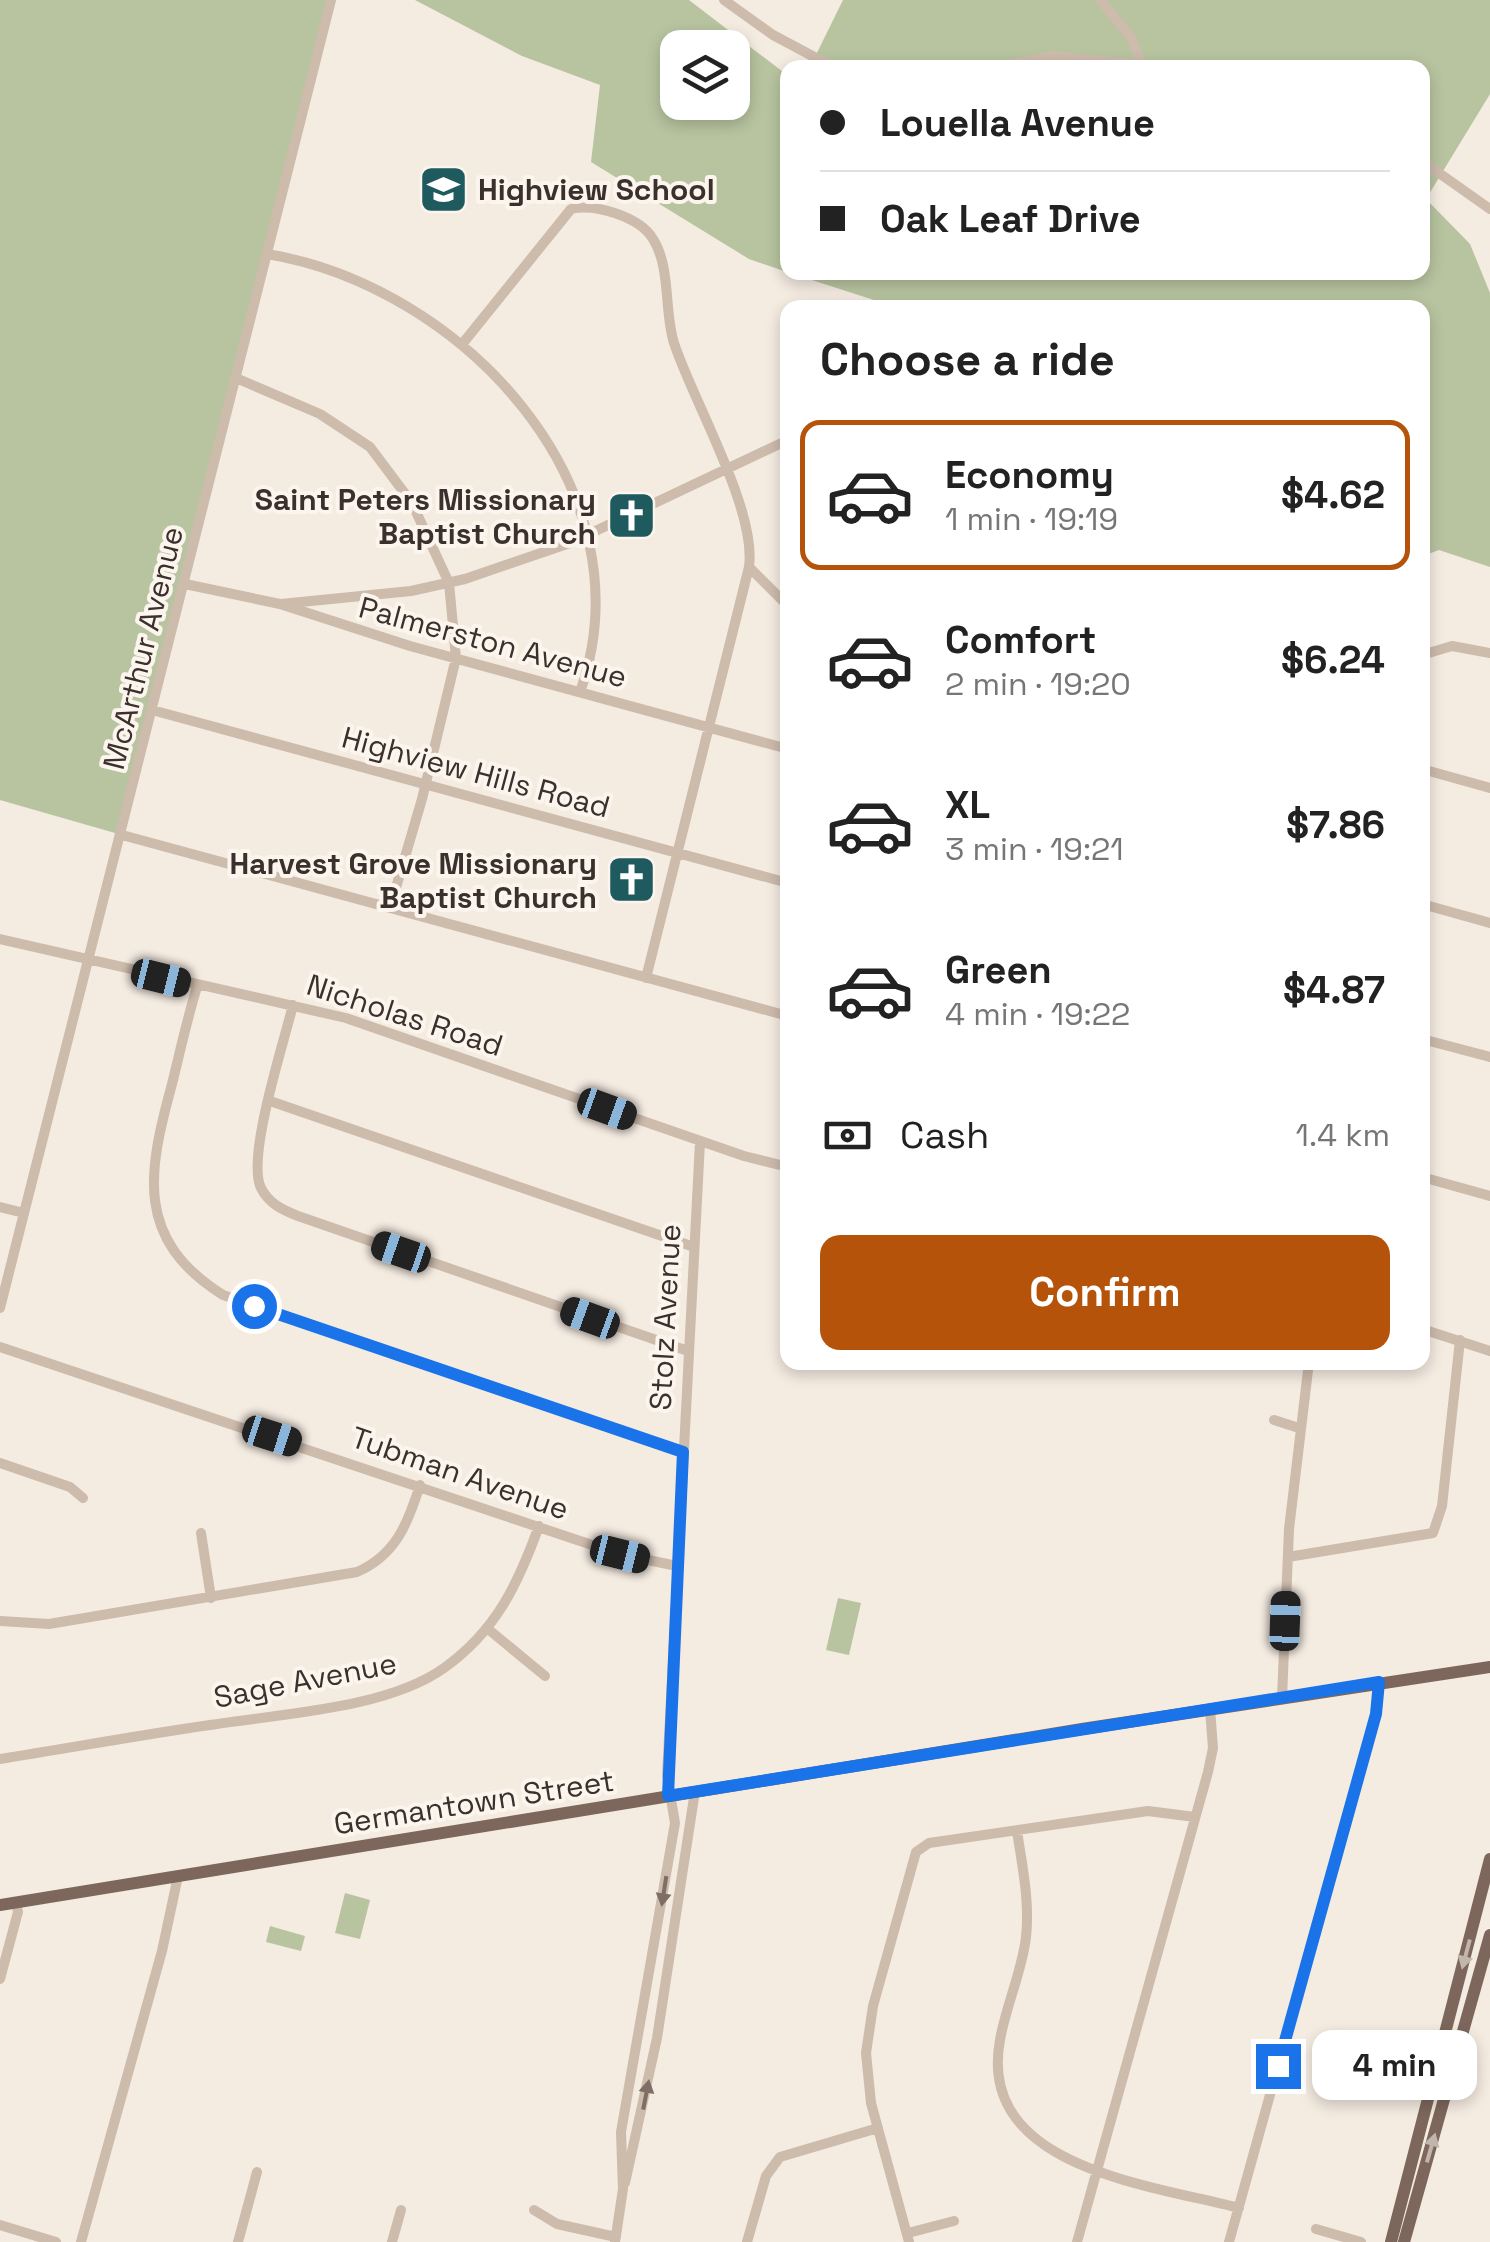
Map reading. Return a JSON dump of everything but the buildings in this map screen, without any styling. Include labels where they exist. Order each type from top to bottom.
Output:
[{"type":"main road","name":"Germantown Street","points":[[0,1905],[1210,1708],[1490,1667]]},
{"type":"main road","points":[[1391,2242],[1490,1859]]},
{"type":"main road","points":[[1404,2242],[1490,1936]]},
{"type":"street","name":"McArthur Avenue","points":[[0,1308],[331,0]]},
{"type":"street","points":[[724,0],[774,35],[820,60]]},
{"type":"street","points":[[1100,0],[1131,37],[1141,60]]},
{"type":"street","points":[[1033,60],[1053,56],[1112,60]]},
{"type":"street","points":[[1430,167],[1490,210]]},
{"type":"street","points":[[463,343],[564,214],[574,207],[633,221],[655,241],[675,346],[725,468],[749,543],[748,568],[646,978]]},
{"type":"street","points":[[267,254],[362,281],[463,343],[533,422],[558,464],[588,536],[598,614],[580,692]]},
{"type":"street","points":[[236,378],[320,414],[370,447],[419,515],[449,583],[456,658],[390,908]]},
{"type":"street","points":[[280,604],[411,591],[449,583],[588,536],[780,444]]},
{"type":"street","points":[[748,568],[780,598]]},
{"type":"street","name":"Palmerston Avenue","points":[[184,584],[280,604],[456,658],[780,747]]},
{"type":"street","points":[[1430,652],[1452,646],[1490,653]]},
{"type":"street","name":"Highview Hills Road","points":[[152,710],[780,881]]},
{"type":"street","points":[[1430,771],[1490,788]]},
{"type":"street","points":[[122,835],[780,1014]]},
{"type":"street","points":[[1430,906],[1490,923]]},
{"type":"street","name":"Nicholas Road","points":[[0,939],[356,1021],[700,1142],[780,1165]]},
{"type":"street","points":[[197,987],[152,1171],[160,1225],[189,1270],[223,1295],[683,1452]]},
{"type":"street","points":[[293,1005],[256,1168],[264,1193],[283,1210],[688,1351]]},
{"type":"street","points":[[1430,1040],[1490,1057]]},
{"type":"street","points":[[270,1101],[694,1247]]},
{"type":"street","name":"Stolz Avenue","points":[[622,2189],[621,2132],[675,1824],[668,1796],[700,1142]]},
{"type":"street","points":[[1430,1179],[1490,1196]]},
{"type":"street","points":[[0,1206],[24,1213]]},
{"type":"street","points":[[1430,1331],[1490,1350]]},
{"type":"street","points":[[1288,1557],[1427,1537],[1436,1529],[1460,1340]]},
{"type":"street","name":"Tubman Avenue","points":[[0,1347],[620,1554],[677,1566]]},
{"type":"street","points":[[1282,1698],[1288,1557],[1308,1370]]},
{"type":"street","points":[[1274,1420],[1299,1428]]},
{"type":"street","points":[[0,1462],[70,1487],[83,1498]]},
{"type":"street","points":[[0,1621],[48,1624],[365,1569],[398,1541],[420,1485]]},
{"type":"street","name":"Sage Avenue","points":[[0,1759],[388,1694],[436,1674],[488,1629],[515,1588],[539,1526]]},
{"type":"street","points":[[201,1532],[211,1598]]},
{"type":"street","points":[[488,1629],[545,1676]]},
{"type":"street","points":[[1230,2242],[1376,1714],[1379,1682]]},
{"type":"street","points":[[1077,2242],[1212,1758],[1210,1708]]},
{"type":"street","points":[[534,2210],[557,2224],[616,2240],[622,2189],[657,2038],[695,1792]]},
{"type":"street","points":[[954,2221],[908,2238],[868,2078],[867,2034],[918,1849],[929,1843],[1148,1810],[1195,1817]]},
{"type":"street","points":[[1017,1830],[1026,1934],[999,2045],[1000,2083],[1012,2114],[1030,2136],[1062,2158],[1239,2208]]},
{"type":"street","points":[[82,2242],[166,1936],[178,1876]]},
{"type":"street","points":[[0,1979],[18,1912],[16,1902]]},
{"type":"street","points":[[746,2242],[766,2176],[780,2157],[878,2128]]},
{"type":"street","points":[[238,2242],[257,2172]]},
{"type":"street","points":[[392,2242],[401,2210]]},
{"type":"street","points":[[0,2225],[56,2242]]},
{"type":"street","points":[[1316,2230],[1361,2242]]},
{"type":"green space","points":[[0,0],[331,0],[122,835],[0,800]]},
{"type":"green space","points":[[415,0],[689,0],[728,30],[660,30],[660,120],[750,120],[750,47],[780,70],[780,270],[749,259],[591,162],[600,85],[522,56]]},
{"type":"green space","points":[[843,0],[1490,0],[1490,94],[1430,192],[1430,60],[813,60]]},
{"type":"green space","points":[[1430,203],[1470,244],[1490,293],[1490,567],[1439,550],[1430,553],[1430,300],[874,300],[812,280],[1430,280]]},
{"type":"green space","points":[[838,1598],[861,1603],[849,1655],[826,1650]]},
{"type":"green space","points":[[345,1893],[370,1900],[360,1939],[335,1933]]},
{"type":"green space","points":[[270,1926],[305,1936],[301,1951],[266,1942]]},
{"type":"place","name":"Highview School","points":[[443,189]]},
{"type":"place","name":"Saint Peters Missionary Baptist Church","points":[[631,516]]},
{"type":"place","name":"Harvest Grove Missionary Baptist Church","points":[[632,880]]},
{"type":"route","points":[[254,1306],[683,1452],[668,1796],[1379,1682],[1376,1714],[1278,2066]]}]
